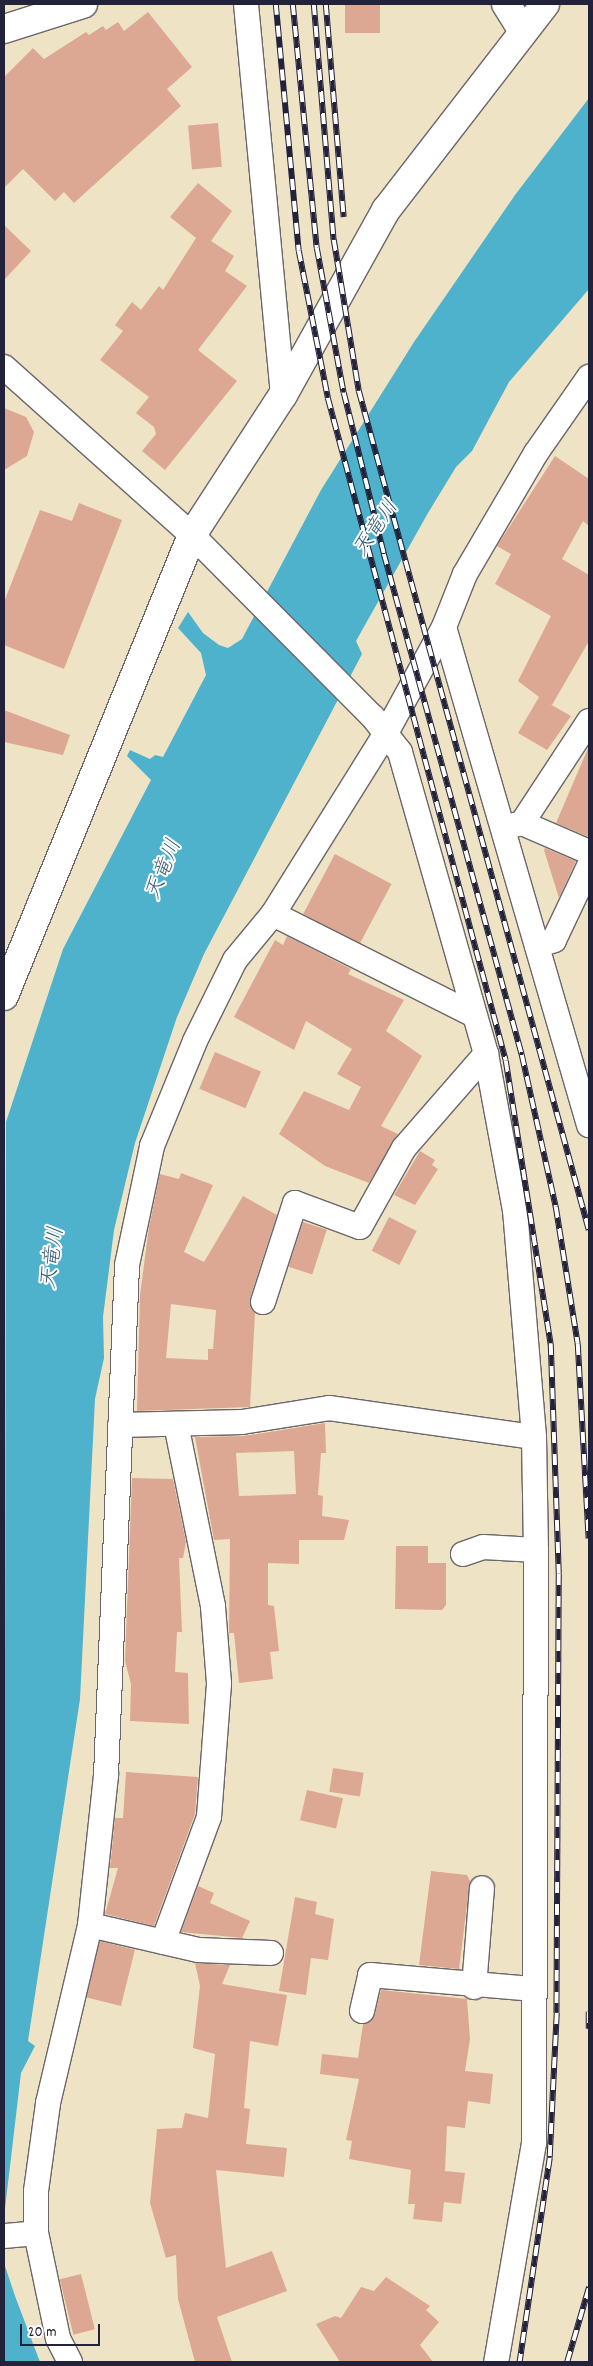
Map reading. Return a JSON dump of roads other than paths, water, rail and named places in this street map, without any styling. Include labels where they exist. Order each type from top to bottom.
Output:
[{"type":"street","points":[[4,29],[83,4]]},
{"type":"street","points":[[246,4],[283,395]]},
{"type":"street","points":[[506,4],[523,31]]},
{"type":"street","points":[[4,996],[192,535],[283,395],[386,210],[545,4]]},
{"type":"street","points":[[4,367],[192,535],[379,725],[400,752],[486,1054],[515,1210],[534,1437],[536,1550],[534,2144],[496,2362]]},
{"type":"street","points":[[70,2362],[58,2338],[18,2234],[36,2191],[48,2103],[90,1925],[106,1775],[127,1265],[152,1146],[195,1041],[235,960],[274,914],[379,725],[444,627],[465,574],[536,453],[589,377]]},
{"type":"street","points":[[444,627],[512,826],[537,946],[589,1125]]},
{"type":"street","points":[[512,826],[589,721]]},
{"type":"street","points":[[512,826],[589,852]]},
{"type":"street","points":[[537,946],[554,940],[589,866]]},
{"type":"street","points":[[274,914],[474,1015]]},
{"type":"street","points":[[263,1302],[295,1204],[360,1227],[404,1148],[486,1054]]},
{"type":"street","points":[[120,1425],[242,1422],[329,1408],[534,1437]]},
{"type":"street","points":[[164,1942],[210,1817],[219,1683],[213,1606],[176,1424]]},
{"type":"street","points":[[464,1554],[483,1547],[536,1550]]},
{"type":"street","points":[[474,1987],[482,1888]]},
{"type":"street","points":[[90,1925],[198,1950],[271,1953]]},
{"type":"street","points":[[362,2011],[370,1975],[474,1987],[534,1989]]},
{"type":"water","name":"天竜川","points":[[589,98],[589,289],[509,382],[472,451],[456,467],[356,641],[362,654],[204,954],[177,1017],[135,1143],[114,1230],[103,1317],[104,1358],[95,1399],[80,1699],[28,2041],[35,2046],[21,2073],[4,2217],[6,1122],[63,949],[151,780],[127,756],[130,750],[150,759],[155,755],[163,757],[206,675],[201,653],[178,628],[188,612],[203,633],[219,645],[228,648],[242,639],[321,490],[414,342],[515,195]]},
{"type":"water","points":[[4,2263],[15,2296],[40,2362],[4,2362]]},
{"type":"railway","points":[[276,4],[299,251],[328,398],[506,1061],[551,1344],[559,1574],[557,2013],[550,2158],[520,2362]]},
{"type":"railway","points":[[293,4],[317,248],[344,393],[384,554],[522,1055],[556,1207],[578,1344],[589,1539]]},
{"type":"railway","points":[[314,4],[334,240],[359,391],[589,1230]]},
{"type":"railway","points":[[326,4],[344,217]]},
{"type":"railway","points":[[589,2012],[589,2029]]},
{"type":"railway","points":[[567,2362],[589,2287]]}]
